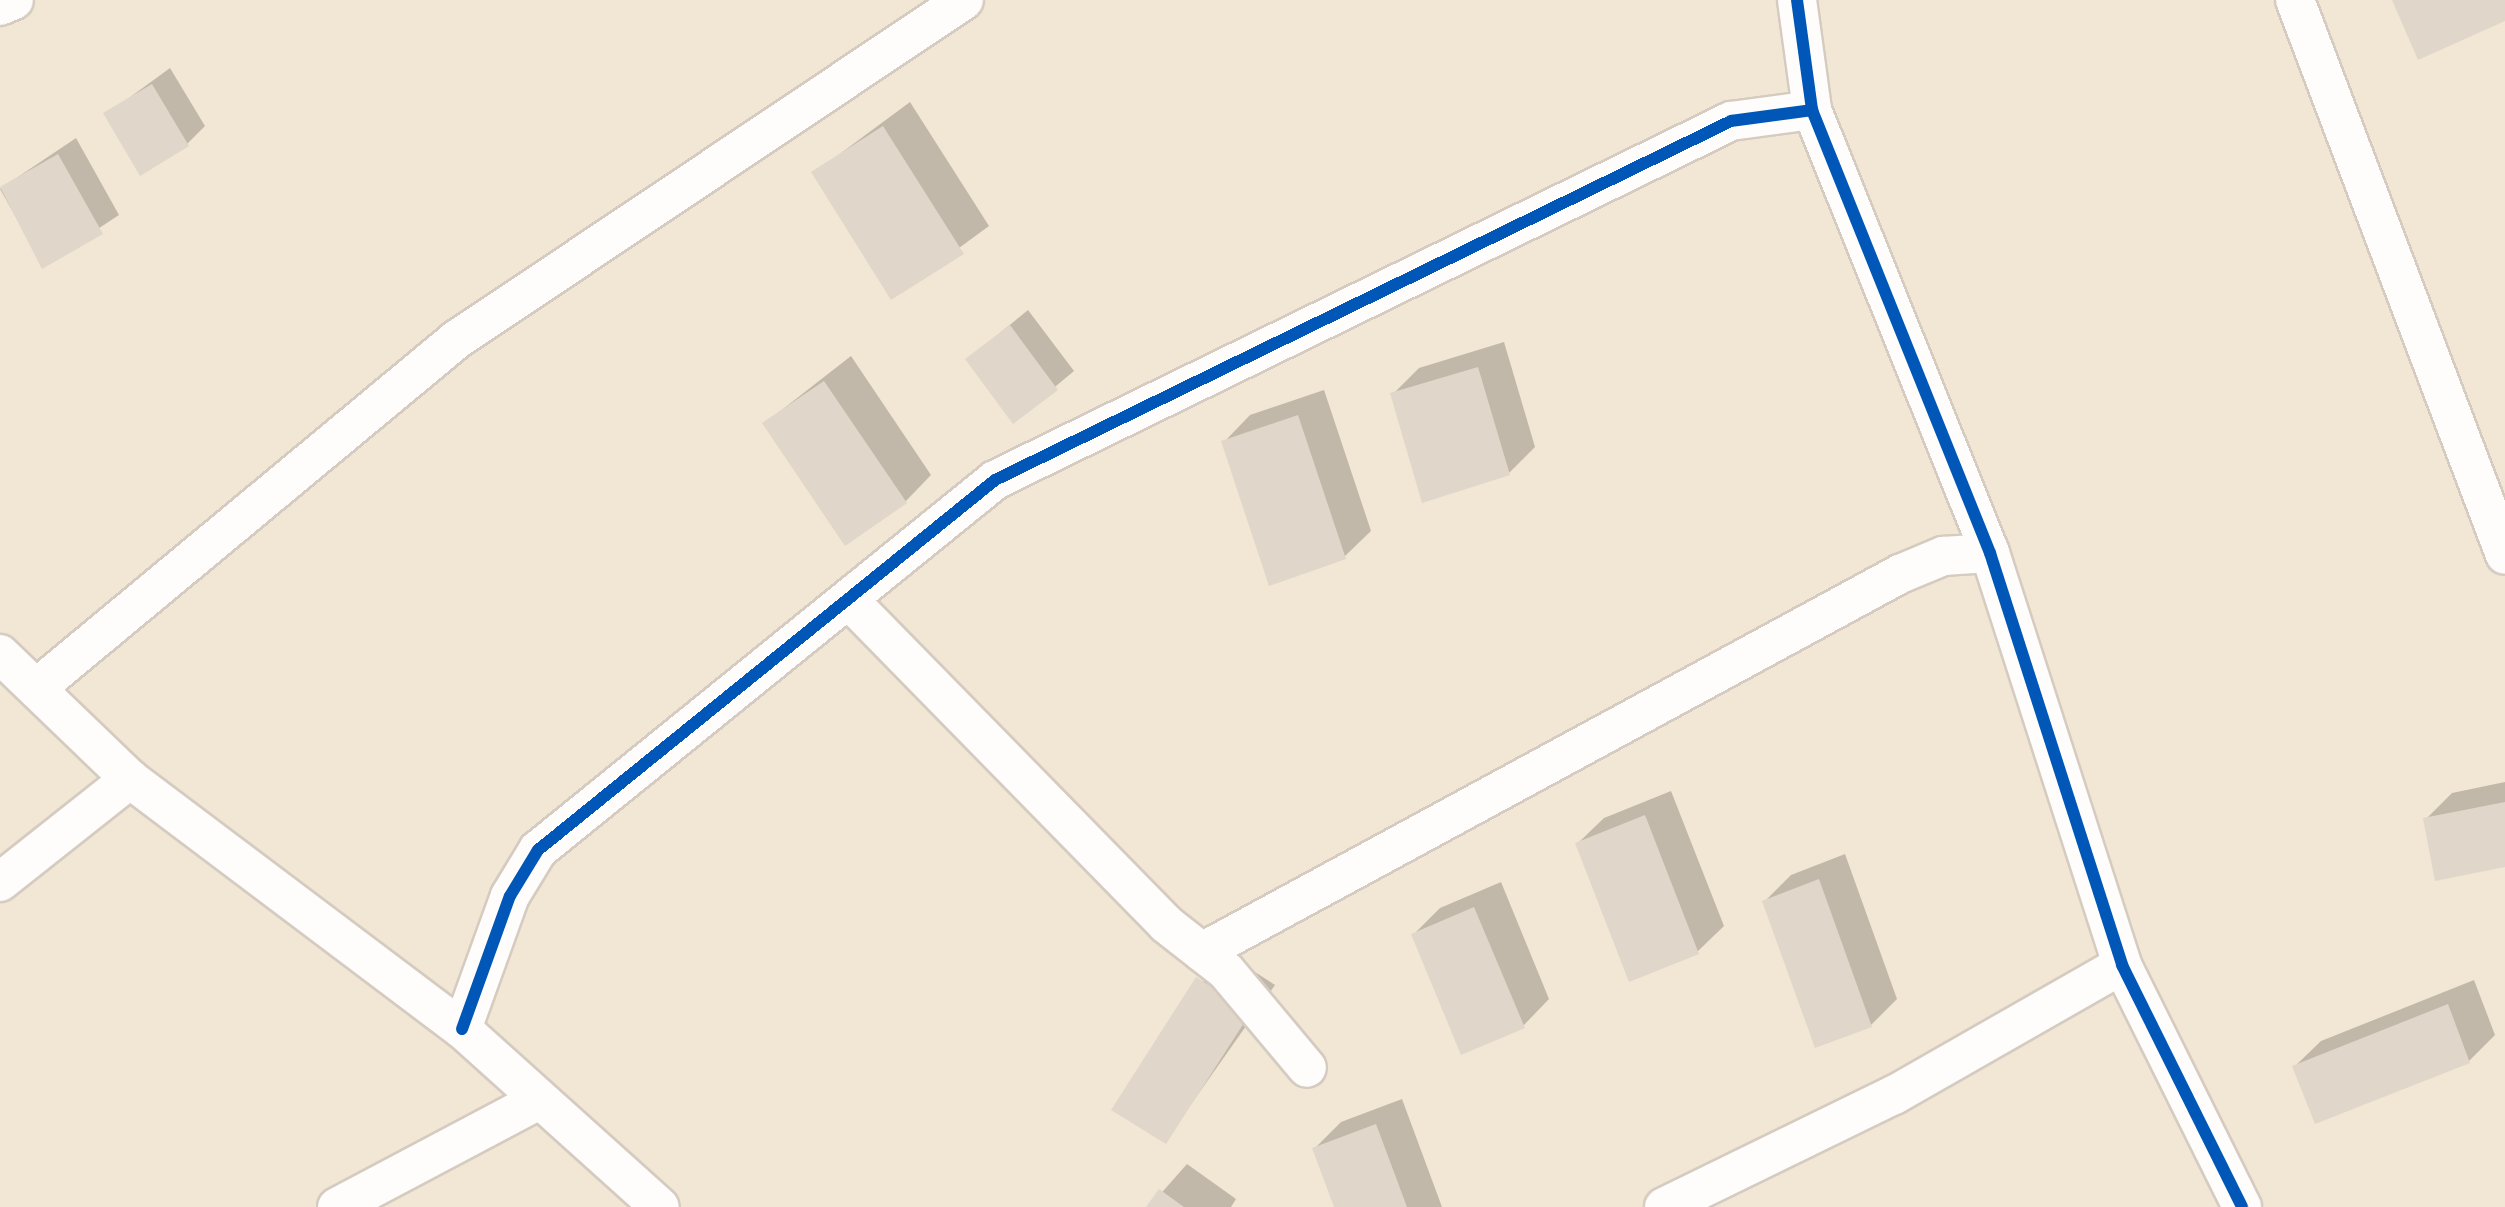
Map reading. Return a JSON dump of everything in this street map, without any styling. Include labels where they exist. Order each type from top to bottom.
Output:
[{"type":"street","points":[[0,6],[14,0]]},
{"type":"street","points":[[39,686],[456,340],[964,0]]},
{"type":"street","points":[[1797,0],[1812,110],[1990,553],[2122,965],[2242,1207]]},
{"type":"street","points":[[2295,0],[2505,555]]},
{"type":"street","points":[[462,1030],[510,896],[538,850],[995,480],[1731,121],[1812,110]]},
{"type":"street","points":[[1202,952],[1900,574],[1944,556],[1990,553]]},
{"type":"street","points":[[849,600],[1202,952],[1307,1068]]},
{"type":"street","points":[[0,654],[39,686],[130,779],[462,1030],[660,1207]]},
{"type":"street","points":[[0,882],[130,779]]},
{"type":"street","points":[[1664,1207],[1894,1095],[2122,965]]},
{"type":"street","points":[[337,1207],[538,1101]]},
{"type":"shaded area","points":[[0,0],[2505,0],[2505,1207],[0,1207]]},
{"type":"building","points":[[2392,0],[2505,0],[2505,21],[2418,60]]},
{"type":"building","points":[[152,84],[189,146],[140,176],[103,113]]},
{"type":"building","points":[[883,126],[964,254],[891,300],[811,172]]},
{"type":"building","points":[[58,154],[103,234],[42,269],[0,187]]},
{"type":"building","points":[[1010,325],[1058,390],[1013,424],[965,359]]},
{"type":"building","points":[[1478,367],[1510,475],[1422,503],[1390,393]]},
{"type":"building","points":[[824,381],[907,503],[845,546],[762,423]]},
{"type":"building","points":[[1298,415],[1346,559],[1269,586],[1221,441]]},
{"type":"building","points":[[2505,802],[2505,867],[2435,881],[2423,818]]},
{"type":"building","points":[[1645,815],[1699,954],[1629,982],[1575,843]]},
{"type":"building","points":[[1819,879],[1872,1027],[1815,1048],[1762,901]]},
{"type":"building","points":[[1474,907],[1525,1028],[1461,1055],[1411,934]]},
{"type":"building","points":[[1196,977],[1251,1012],[1166,1144],[1111,1110]]},
{"type":"building","points":[[2448,1004],[2470,1063],[2315,1124],[2292,1066]]},
{"type":"building","points":[[1376,1124],[1407,1207],[1334,1207],[1312,1148]]},
{"type":"building","points":[[1159,1189],[1184,1207],[1146,1207]]},
{"type":"cycle path","points":[[1797,0],[1812,110],[1990,553],[2122,965],[2242,1207]]},
{"type":"cycle path","points":[[462,1029],[510,896],[538,850],[995,480],[1731,121],[1812,110]]}]
